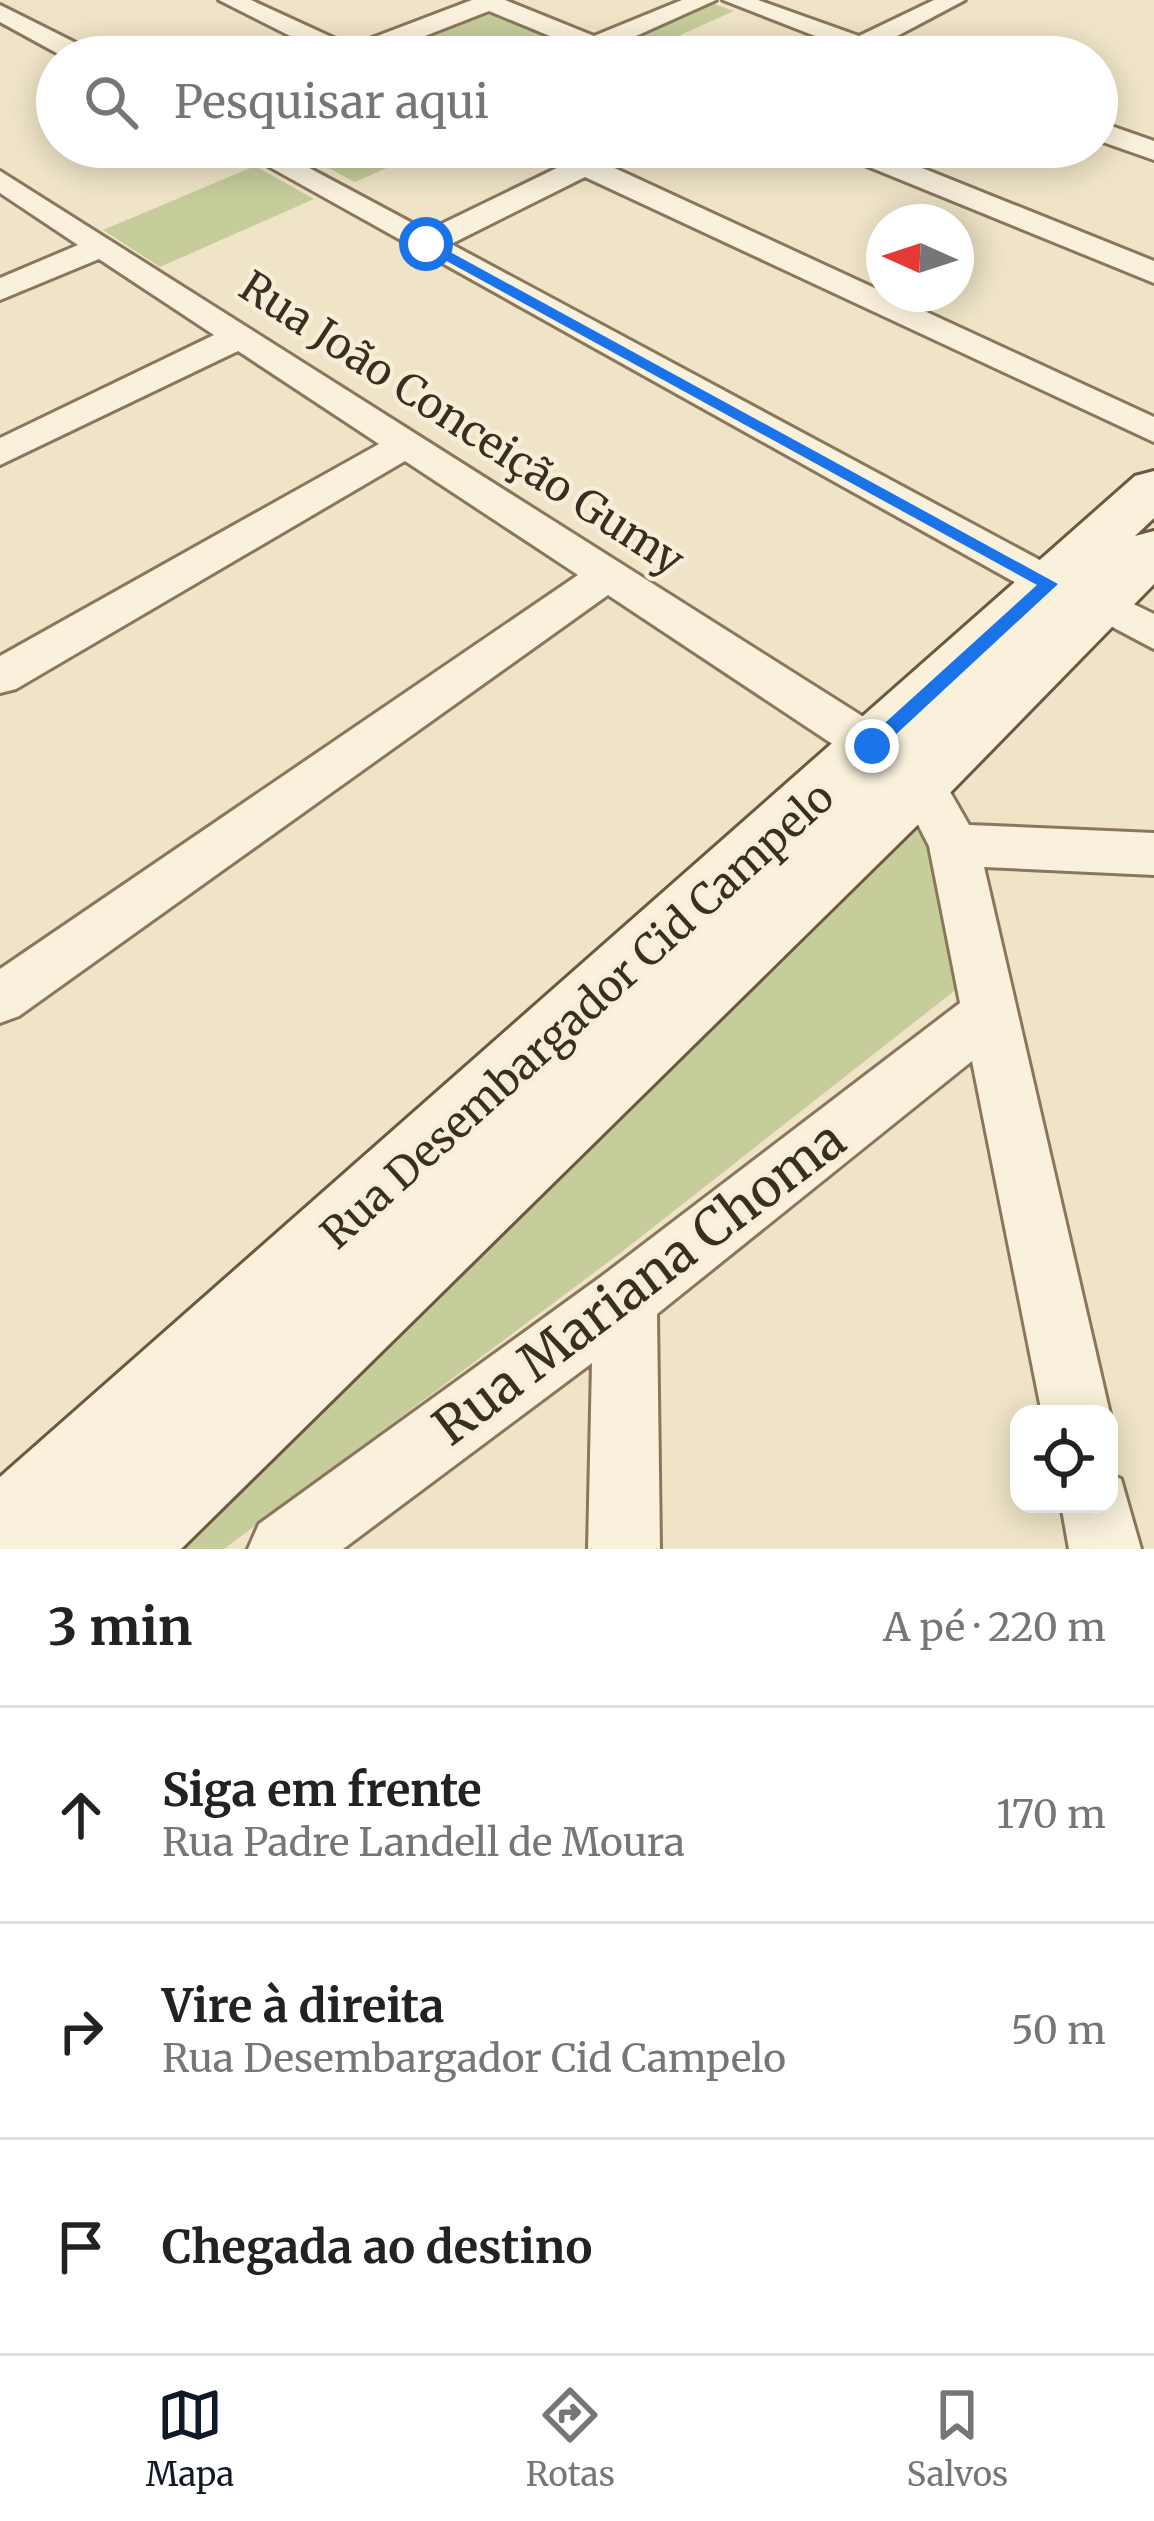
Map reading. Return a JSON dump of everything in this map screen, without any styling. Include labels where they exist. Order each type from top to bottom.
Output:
[{"type":"main road","name":"Rua Desembargador Cid Campelo","points":[[1101,607],[1154,488]]},
{"type":"main road","name":"Rua Desembargador Cid Campelo","points":[[111,1549],[915,791],[1154,550]]},
{"type":"main road","name":"Rua Desembargador Cid Campelo","points":[[0,1542],[915,791]]},
{"type":"street","points":[[231,0],[306,36]]},
{"type":"street","points":[[613,36],[704,0]]},
{"type":"street","points":[[736,0],[836,36]]},
{"type":"street","points":[[879,36],[953,0]]},
{"type":"street","points":[[401,36],[487,1],[573,36]]},
{"type":"street","points":[[0,12],[44,36]]},
{"type":"street","points":[[1118,138],[1154,151]]},
{"type":"street","points":[[287,168],[1101,607]]},
{"type":"street","points":[[426,244],[581,168]]},
{"type":"street","points":[[589,168],[1154,431]]},
{"type":"street","points":[[896,168],[1154,273]]},
{"type":"street","name":"Rua João Conceição Gumy","points":[[0,180],[608,575],[915,791]]},
{"type":"street","points":[[0,290],[102,247]]},
{"type":"street","points":[[0,453],[240,336]]},
{"type":"street","points":[[0,677],[406,444]]},
{"type":"street","points":[[0,999],[608,575]]},
{"type":"street","points":[[915,791],[1154,854]]},
{"type":"street","points":[[915,791],[990,1013],[1074,1405]]},
{"type":"street","name":"Rua Mariana Choma","points":[[284,1549],[625,1299],[990,1013]]},
{"type":"street","points":[[624,1549],[625,1299]]},
{"type":"street","points":[[1098,1513],[1105,1549]]},
{"type":"green space","points":[[712,3],[734,11],[678,36],[635,36]]},
{"type":"green space","points":[[484,10],[547,36],[418,36]]},
{"type":"green space","points":[[250,168],[259,168],[314,199],[160,267],[103,230]]},
{"type":"green space","points":[[328,168],[387,168],[355,182]]},
{"type":"green space","points":[[929,811],[963,984],[623,1251],[224,1549],[161,1549]]},
{"type":"route","points":[[426,244],[1049,584],[872,746]]}]
